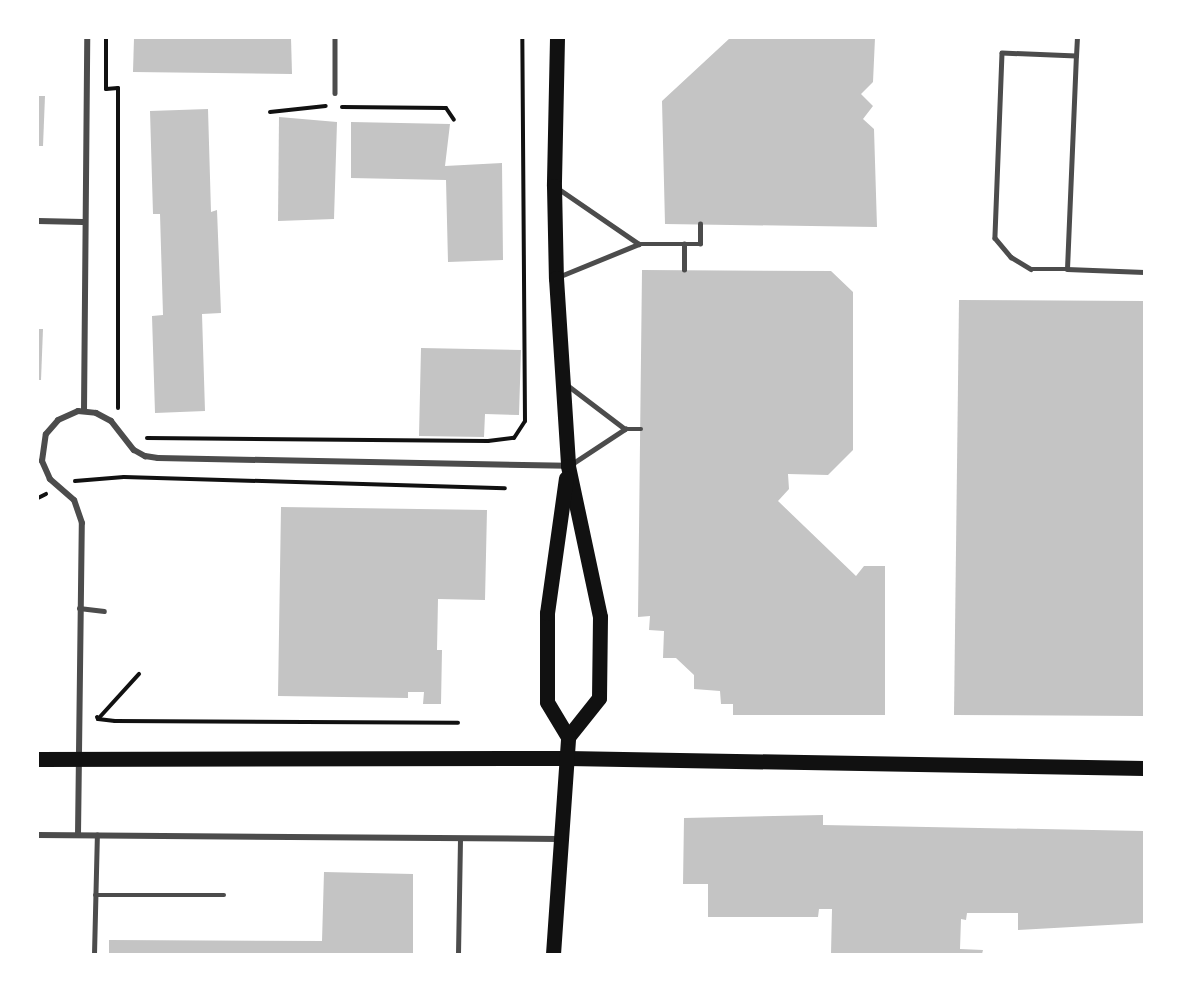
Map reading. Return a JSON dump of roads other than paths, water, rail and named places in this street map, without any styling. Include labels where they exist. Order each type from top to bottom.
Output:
[{"type":"main road","points":[[557,38],[554,186],[556,278],[568,466],[600,617],[599,698],[568,737]]},
{"type":"main road","points":[[553,954],[559,839],[568,737],[547,702],[546,613],[568,466]]},
{"type":"main road","points":[[38,759],[567,758],[1144,768]]},
{"type":"street","points":[[84,411],[83,222],[87,38]]},
{"type":"street","points":[[38,221],[83,222]]},
{"type":"street","points":[[78,835],[80,512],[71,496],[50,479],[39,453],[51,426],[65,416],[84,411],[96,413],[111,421],[134,450],[158,459],[568,466]]},
{"type":"street","points":[[38,835],[559,839]]},
{"type":"lane","points":[[335,38],[335,93]]},
{"type":"lane","points":[[1067,269],[1077,38]]},
{"type":"lane","points":[[1076,56],[1002,53],[995,238],[1011,257],[1031,269],[1144,272]]},
{"type":"lane","points":[[554,186],[639,244]]},
{"type":"lane","points":[[556,278],[639,244],[700,244],[700,224]]},
{"type":"lane","points":[[684,244],[684,270]]},
{"type":"lane","points":[[564,383],[625,429]]},
{"type":"lane","points":[[568,466],[625,429],[641,429]]},
{"type":"lane","points":[[79,608],[104,611]]},
{"type":"lane","points":[[94,954],[97,836]]},
{"type":"lane","points":[[458,954],[460,840]]},
{"type":"lane","points":[[95,895],[224,895]]}]
